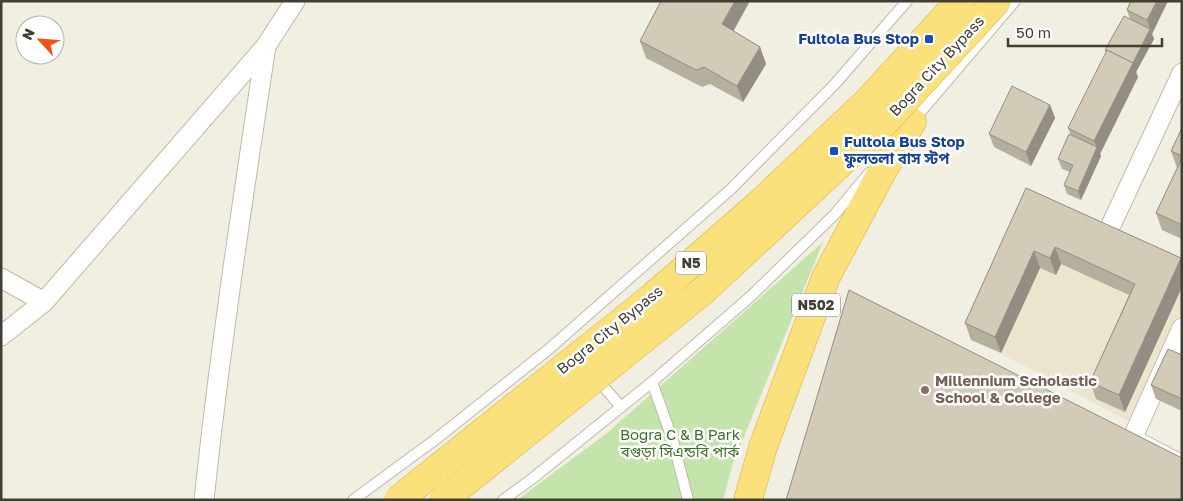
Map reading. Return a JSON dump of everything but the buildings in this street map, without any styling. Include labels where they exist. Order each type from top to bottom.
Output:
[{"type":"highway","name":"Bogra City Bypass","points":[[398,500],[650,299],[757,206],[867,102],[960,1]]},
{"type":"highway","name":"Bogra City Bypass","points":[[443,500],[704,291],[886,122],[997,1]]},
{"type":"highway","name":"N502","points":[[748,500],[764,447],[826,277],[883,170],[912,122]]},
{"type":"street","points":[[1,336],[44,302],[266,46],[295,1]]},
{"type":"street","points":[[204,500],[219,374],[266,46]]},
{"type":"street","points":[[1112,222],[1182,73]]},
{"type":"street","points":[[1,278],[44,302]]},
{"type":"street","points":[[1182,328],[1132,440],[1182,465]]},
{"type":"lane","points":[[353,500],[568,345],[731,189],[835,84],[907,1]]},
{"type":"lane","points":[[503,500],[652,382],[751,296],[835,214],[1015,1]]},
{"type":"lane","points":[[568,345],[621,407]]},
{"type":"lane","points":[[652,382],[673,441],[688,500]]},
{"type":"shaded area","points":[[1038,217],[1182,289],[1182,308],[1128,421],[979,342]]},
{"type":"green space","name":"Bogra C & B Park বগুড়া সিএন্ডবি পার্ক","points":[[823,242],[732,466],[723,500],[517,500],[607,433]]},
{"type":"place","name":"Fultola Bus Stop","points":[[929,39]]},
{"type":"place","name":"Fultola Bus Stop ফুলতলা বাস স্টপ","points":[[834,151]]},
{"type":"place","name":"Millennium Scholastic School & College","points":[[925,390]]}]
